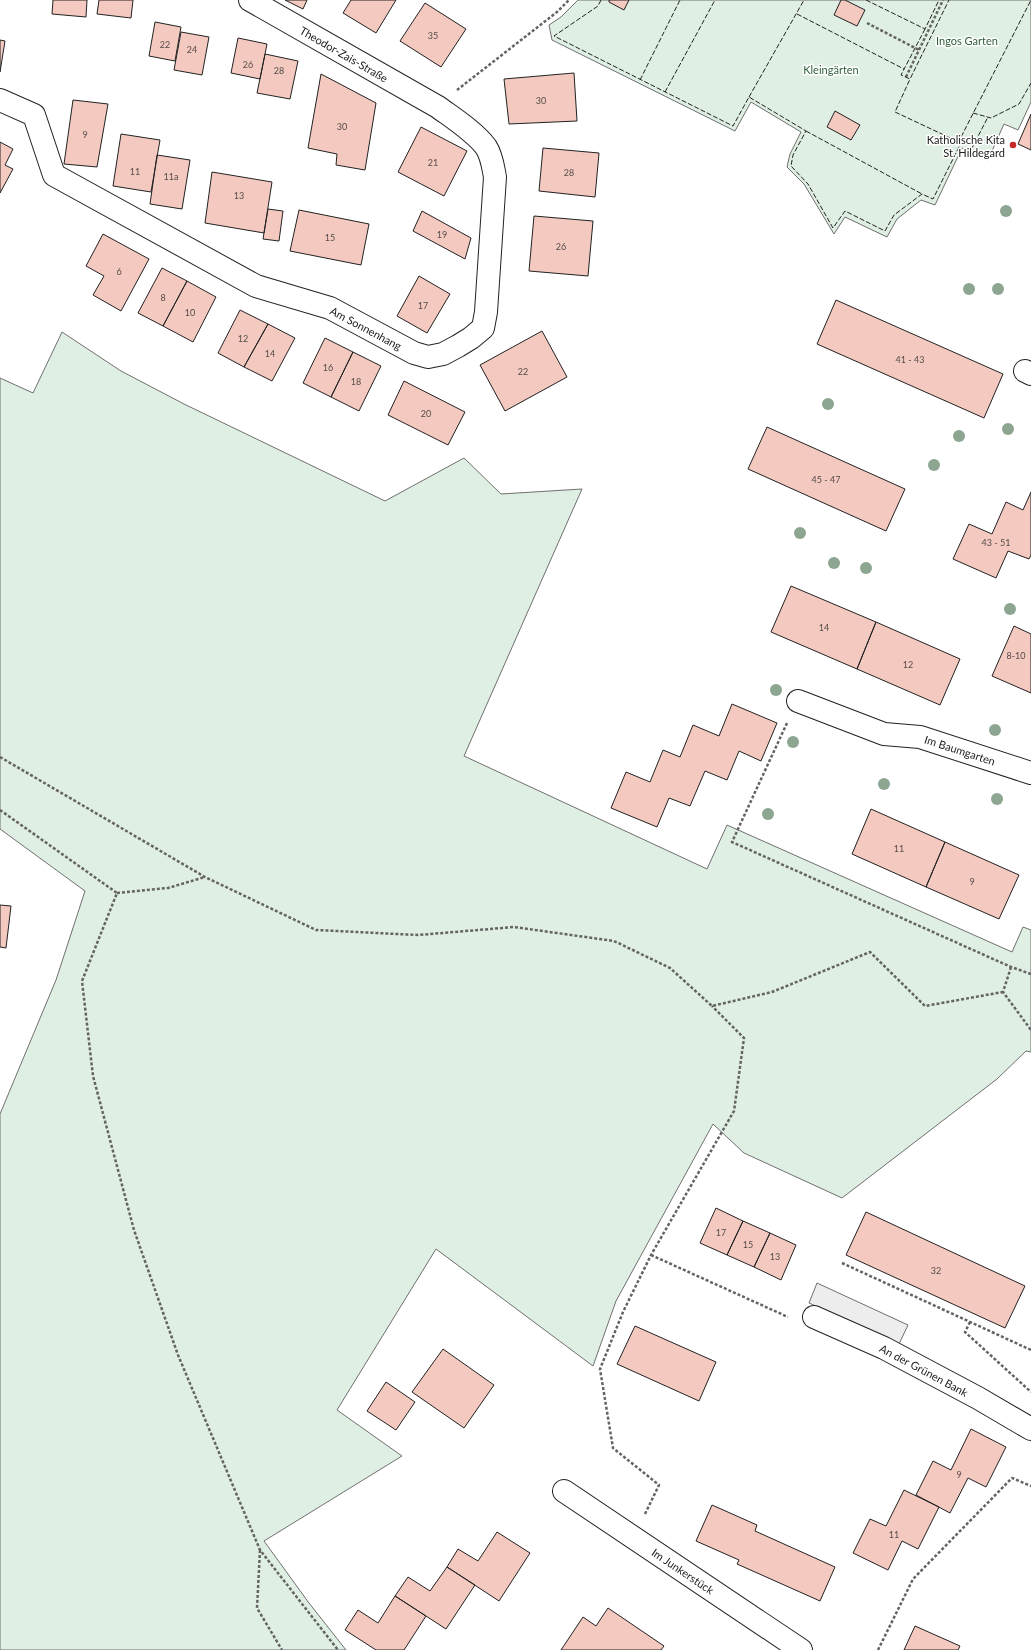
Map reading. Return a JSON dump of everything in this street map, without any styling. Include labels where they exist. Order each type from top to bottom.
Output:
[{"type":"street","name":"Theodor-Zais-Straße","points":[[250,0],[438,107]]},
{"type":"street","name":"Am Sonnenhang","points":[[0,100],[34,114],[54,175],[256,286],[330,308],[414,353],[428,357],[443,354],[458,346],[483,328],[486,312],[495,177],[492,161],[485,147],[462,124],[438,107]]},
{"type":"street","name":"Im Baumgarten","points":[[798,701],[884,734],[920,737],[1031,773]]},
{"type":"street","name":"An der Grünen Bank","points":[[814,1317],[890,1352],[971,1394],[1031,1429]]},
{"type":"street","name":"Im Junkerstück","points":[[564,1491],[801,1650]]},
{"type":"path","points":[[438,107],[464,84],[558,12],[569,0]]},
{"type":"path","points":[[906,77],[943,0]]},
{"type":"path","points":[[867,24],[919,50]]},
{"type":"path","points":[[798,701],[732,842],[1011,967],[1031,974]]},
{"type":"path","points":[[0,757],[205,877],[316,930],[418,935],[514,927],[614,941],[670,968],[712,1006],[744,1038],[734,1111],[651,1255],[623,1312],[600,1369],[613,1448],[659,1485],[633,1538]]},
{"type":"path","points":[[0,810],[117,893],[168,888],[205,877]]},
{"type":"path","points":[[117,893],[82,981],[92,1076],[134,1230],[178,1355],[260,1550],[338,1650]]},
{"type":"path","points":[[712,1006],[772,992],[870,952],[925,1006],[1003,992]]},
{"type":"path","points":[[1003,992],[1011,967]]},
{"type":"path","points":[[1003,992],[1031,1030]]},
{"type":"path","points":[[651,1255],[793,1319],[814,1317]]},
{"type":"path","points":[[842,1263],[1031,1350]]},
{"type":"path","points":[[970,1322],[965,1332],[1031,1392]]},
{"type":"path","points":[[878,1650],[913,1579],[1012,1478],[1031,1486]]},
{"type":"path","points":[[260,1550],[257,1608],[282,1650]]},
{"type":"green space","name":"Kleingärten","points":[[578,0],[1031,0],[1031,102],[1018,130],[1004,124],[988,160],[962,148],[935,205],[921,200],[897,219],[887,237],[845,217],[834,234],[804,184],[787,167],[790,154],[801,132],[751,102],[735,131],[552,40],[549,25],[561,17]]},
{"type":"green space","points":[[62,332],[121,371],[184,404],[385,501],[464,458],[501,494],[582,489],[464,756],[707,869],[727,825],[1012,952],[1023,927],[1031,930],[1031,1052],[1026,1051],[997,1079],[842,1198],[744,1153],[713,1124],[616,1301],[593,1366],[436,1249],[337,1410],[402,1456],[264,1541],[309,1603],[346,1650],[0,1650],[0,1114],[56,980],[85,891],[0,829],[0,378],[33,393]]},
{"type":"shaded area","points":[[817,1283],[908,1325],[899,1344],[809,1303]]},
{"type":"building","points":[[53,0],[87,0],[86,17],[52,14]]},
{"type":"building","points":[[99,0],[133,0],[131,18],[97,14]]},
{"type":"building","points":[[285,0],[307,0],[303,9]]},
{"type":"building","points":[[351,0],[396,0],[376,33],[343,13]]},
{"type":"building","points":[[609,0],[629,0],[624,10],[609,2]]},
{"type":"building","points":[[841,0],[845,0],[865,10],[857,26],[834,15]]},
{"type":"building","points":[[425,3],[466,29],[441,67],[400,41]]},
{"type":"building","points":[[155,22],[181,27],[175,61],[149,56]]},
{"type":"building","points":[[181,32],[209,37],[202,75],[174,70]]},
{"type":"building","points":[[238,38],[267,44],[260,79],[231,73]]},
{"type":"building","points":[[0,40],[5,41],[0,72]]},
{"type":"building","points":[[265,54],[298,61],[290,99],[257,93]]},
{"type":"building","points":[[574,73],[577,121],[509,124],[504,79]]},
{"type":"building","points":[[321,74],[376,103],[365,170],[336,165],[337,154],[308,148]]},
{"type":"building","points":[[73,100],[108,104],[97,167],[64,164]]},
{"type":"building","points":[[835,111],[860,125],[851,140],[827,127]]},
{"type":"building","points":[[1031,114],[1031,150],[1018,144]]},
{"type":"building","points":[[421,127],[467,151],[444,196],[398,172]]},
{"type":"building","points":[[121,134],[160,140],[151,192],[113,186]]},
{"type":"building","points":[[0,142],[13,149],[5,165],[13,169],[0,193]]},
{"type":"building","points":[[543,148],[599,153],[595,197],[539,191]]},
{"type":"building","points":[[157,155],[190,160],[182,209],[150,204]]},
{"type":"building","points":[[212,172],[272,182],[264,233],[205,223]]},
{"type":"building","points":[[268,209],[283,211],[279,241],[263,239]]},
{"type":"building","points":[[299,210],[369,224],[361,265],[290,251]]},
{"type":"building","points":[[422,211],[471,238],[465,259],[413,231]]},
{"type":"building","points":[[534,216],[593,221],[588,276],[529,271]]},
{"type":"building","points":[[103,234],[149,259],[121,311],[93,295],[104,276],[86,266]]},
{"type":"building","points":[[162,268],[187,281],[163,326],[138,313]]},
{"type":"building","points":[[419,276],[450,294],[427,333],[397,316]]},
{"type":"building","points":[[187,281],[216,297],[193,342],[163,326]]},
{"type":"building","points":[[836,300],[1003,374],[984,418],[817,344]]},
{"type":"building","points":[[240,310],[268,324],[244,367],[218,353]]},
{"type":"building","points":[[268,324],[295,338],[272,381],[244,367]]},
{"type":"building","points":[[542,331],[567,377],[505,411],[480,365]]},
{"type":"building","points":[[325,338],[353,352],[331,397],[303,383]]},
{"type":"building","points":[[353,352],[381,366],[359,411],[331,397]]},
{"type":"building","points":[[404,381],[465,412],[448,445],[388,415]]},
{"type":"building","points":[[767,427],[905,489],[886,531],[748,469]]},
{"type":"building","points":[[1031,492],[1031,555],[1029,559],[1008,551],[996,578],[953,559],[969,524],[992,534],[1006,502],[1023,510]]},
{"type":"building","points":[[791,586],[876,622],[857,669],[771,632]]},
{"type":"building","points":[[876,622],[960,659],[940,705],[857,669]]},
{"type":"building","points":[[1014,626],[1031,634],[1031,693],[992,676]]},
{"type":"building","points":[[732,704],[777,723],[761,761],[739,751],[727,780],[705,771],[690,806],[669,798],[657,827],[611,808],[626,772],[650,782],[663,750],[680,757],[693,725],[719,736]]},
{"type":"building","points":[[871,809],[945,842],[926,887],[852,854]]},
{"type":"building","points":[[945,842],[1019,875],[999,919],[926,887]]},
{"type":"building","points":[[0,905],[11,906],[6,948],[0,947]]},
{"type":"building","points":[[716,1208],[743,1221],[727,1255],[700,1243]]},
{"type":"building","points":[[866,1212],[1025,1286],[1005,1328],[846,1255]]},
{"type":"building","points":[[743,1221],[770,1233],[754,1267],[727,1255]]},
{"type":"building","points":[[770,1233],[796,1245],[781,1280],[754,1267]]},
{"type":"building","points":[[635,1326],[716,1362],[699,1401],[617,1364]]},
{"type":"building","points":[[443,1349],[494,1385],[464,1428],[412,1392]]},
{"type":"building","points":[[386,1382],[415,1402],[396,1430],[367,1411]]},
{"type":"building","points":[[971,1429],[1006,1447],[986,1487],[968,1478],[950,1513],[916,1495],[933,1461],[951,1470]]},
{"type":"building","points":[[904,1490],[939,1507],[918,1549],[902,1541],[888,1570],[853,1553],[870,1519],[886,1526]]},
{"type":"building","points":[[712,1505],[757,1525],[755,1531],[835,1567],[820,1601],[737,1564],[739,1560],[696,1541]]},
{"type":"building","points":[[497,1532],[530,1553],[499,1601],[447,1567],[458,1549],[478,1561]]},
{"type":"building","points":[[447,1567],[475,1585],[446,1629],[395,1596],[408,1577],[430,1591]]},
{"type":"building","points":[[395,1596],[426,1616],[404,1650],[376,1650],[345,1630],[358,1610],[378,1623]]},
{"type":"building","points":[[608,1608],[664,1646],[661,1650],[561,1650],[583,1617],[596,1626]]},
{"type":"building","points":[[915,1626],[960,1646],[958,1650],[904,1650]]},
{"type":"fence","points":[[601,0],[598,6],[554,36],[733,126],[749,97],[806,131],[793,155],[791,166],[808,184],[833,228],[845,211],[885,231],[894,215],[922,194],[933,199],[961,143],[895,112],[910,79]]},
{"type":"fence","points":[[640,80],[680,0]]},
{"type":"fence","points":[[665,92],[715,0]]},
{"type":"fence","points":[[749,97],[804,0]]},
{"type":"fence","points":[[866,0],[925,29],[939,0]]},
{"type":"fence","points":[[925,29],[901,75],[910,79],[949,0]]},
{"type":"fence","points":[[958,143],[1031,0]]},
{"type":"fence","points":[[797,14],[904,69]]},
{"type":"fence","points":[[973,113],[991,118],[1019,104],[1031,83]]},
{"type":"fence","points":[[972,148],[988,117]]},
{"type":"fence","points":[[806,131],[922,194]]},
{"type":"place","name":"Katholische Kita St. Hildegard","points":[[1013,145]]},
{"type":"park label","name":"Ingos Garten","points":[[967,40]]}]
